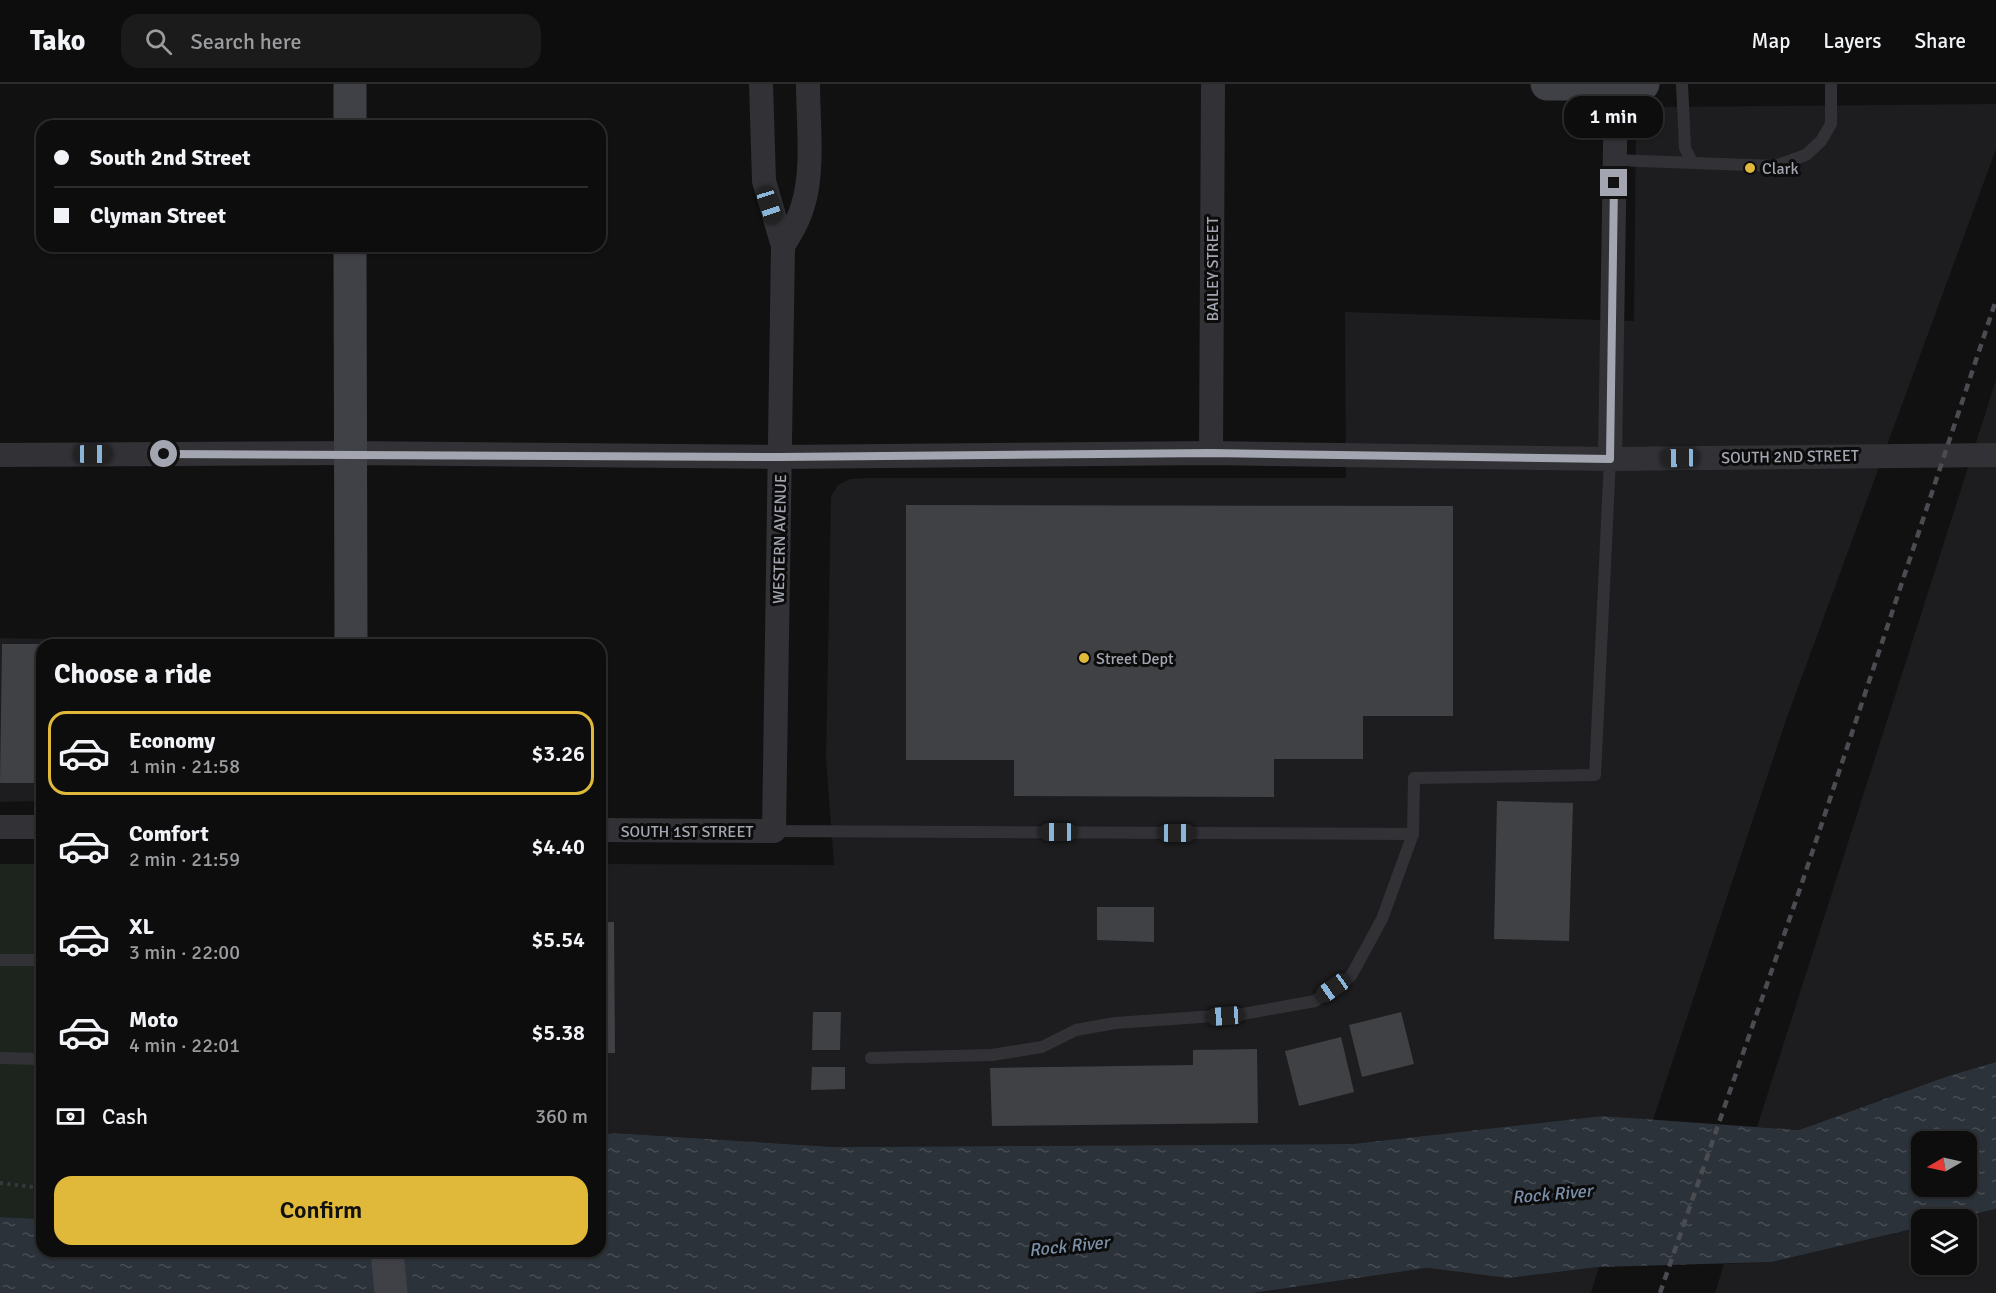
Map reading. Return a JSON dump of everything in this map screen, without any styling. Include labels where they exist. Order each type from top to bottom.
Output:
[{"type":"street","points":[[350,84],[350,120]]},
{"type":"street","name":"WESTERN AVENUE","points":[[760,84],[764,181],[783,246],[774,831]]},
{"type":"street","name":"WESTERN AVENUE","points":[[783,246],[795,227],[804,203],[807,170],[808,84]]},
{"type":"street","name":"BAILEY STREET","points":[[1211,453],[1213,84]]},
{"type":"street","points":[[1547,84],[1643,84]]},
{"type":"street","points":[[1610,459],[1616,84]]},
{"type":"street","points":[[350,252],[351,639]]},
{"type":"street","name":"SOUTH 2ND STREET","points":[[0,454],[350,453],[780,457],[1211,453],[1610,459],[1996,454]]},
{"type":"street","points":[[0,826],[36,827]]},
{"type":"street","name":"SOUTH 1ST STREET","points":[[606,830],[774,831]]},
{"type":"street","points":[[388,1257],[391,1293]]},
{"type":"lane","points":[[1682,84],[1685,148],[1692,162]]},
{"type":"lane","points":[[1614,160],[1775,165],[1806,156],[1821,141],[1831,124],[1832,84]]},
{"type":"lane","points":[[871,1059],[992,1055],[1042,1047],[1076,1030],[1106,1024],[1243,1014],[1315,1001],[1351,976],[1382,919],[1413,834],[1414,778],[1595,775],[1610,459]]},
{"type":"lane","points":[[774,831],[1413,834]]},
{"type":"lane","points":[[0,960],[36,960]]},
{"type":"lane","points":[[0,1058],[36,1059]]},
{"type":"path","points":[[0,1183],[36,1187]]},
{"type":"shaded area","points":[[1996,104],[1996,149],[1786,720],[1653,1120],[1602,1116],[1352,1144],[834,1147],[606,1134],[606,864],[834,865],[826,759],[831,496],[838,485],[850,479],[865,478],[1346,478],[1345,312],[1634,321],[1636,122],[1644,111],[1659,107]]},
{"type":"shaded area","points":[[1996,380],[1996,1062],[1948,1076],[1799,1130],[1757,1127]]},
{"type":"shaded area","points":[[0,638],[54,639],[36,639],[36,801],[0,802]]},
{"type":"shaded area","points":[[0,864],[36,864],[36,1219],[0,1217]]},
{"type":"shaded area","points":[[1996,1209],[1996,1293],[1715,1293],[1724,1264],[1772,1262],[1911,1229],[1911,1275],[1977,1275],[1977,1213]]},
{"type":"shaded area","points":[[1599,1267],[1591,1293],[1252,1293],[1427,1268],[1508,1278]]},
{"type":"water","name":"Rock River","points":[[1996,1062],[1996,1209],[1977,1213],[1977,1209],[1911,1209],[1911,1229],[1772,1262],[1599,1267],[1508,1278],[1427,1268],[1252,1293],[0,1293],[0,1217],[36,1219],[36,1257],[606,1257],[606,1134],[614,1133],[834,1147],[1352,1144],[1602,1116],[1799,1130],[1948,1076]]},
{"type":"building","points":[[906,505],[1453,506],[1453,716],[1363,716],[1363,759],[1274,759],[1274,797],[1014,796],[1014,760],[906,760]]},
{"type":"building","points":[[2,644],[36,644],[36,783],[0,783]]},
{"type":"building","points":[[1497,801],[1573,803],[1569,941],[1494,939]]},
{"type":"building","points":[[1097,907],[1154,907],[1154,942],[1097,940]]},
{"type":"building","points":[[606,922],[614,922],[615,1053],[606,1053]]},
{"type":"building","points":[[813,1012],[841,1012],[840,1050],[812,1050]]},
{"type":"building","points":[[1401,1012],[1414,1064],[1362,1077],[1349,1025]]},
{"type":"building","points":[[1341,1037],[1354,1092],[1299,1106],[1285,1051]]},
{"type":"building","points":[[1257,1049],[1258,1123],[992,1126],[990,1068],[1193,1065],[1193,1050]]},
{"type":"building","points":[[812,1067],[845,1067],[845,1089],[811,1090]]},
{"type":"railway","points":[[1660,1293],[1802,883],[1996,300]]},
{"type":"place","name":"Clark","points":[[1750,168]]},
{"type":"place","name":"Street Dept","points":[[1084,658]]},
{"type":"route","points":[[164,454],[350,453],[780,457],[1211,453],[1610,459],[1614,183]]}]
